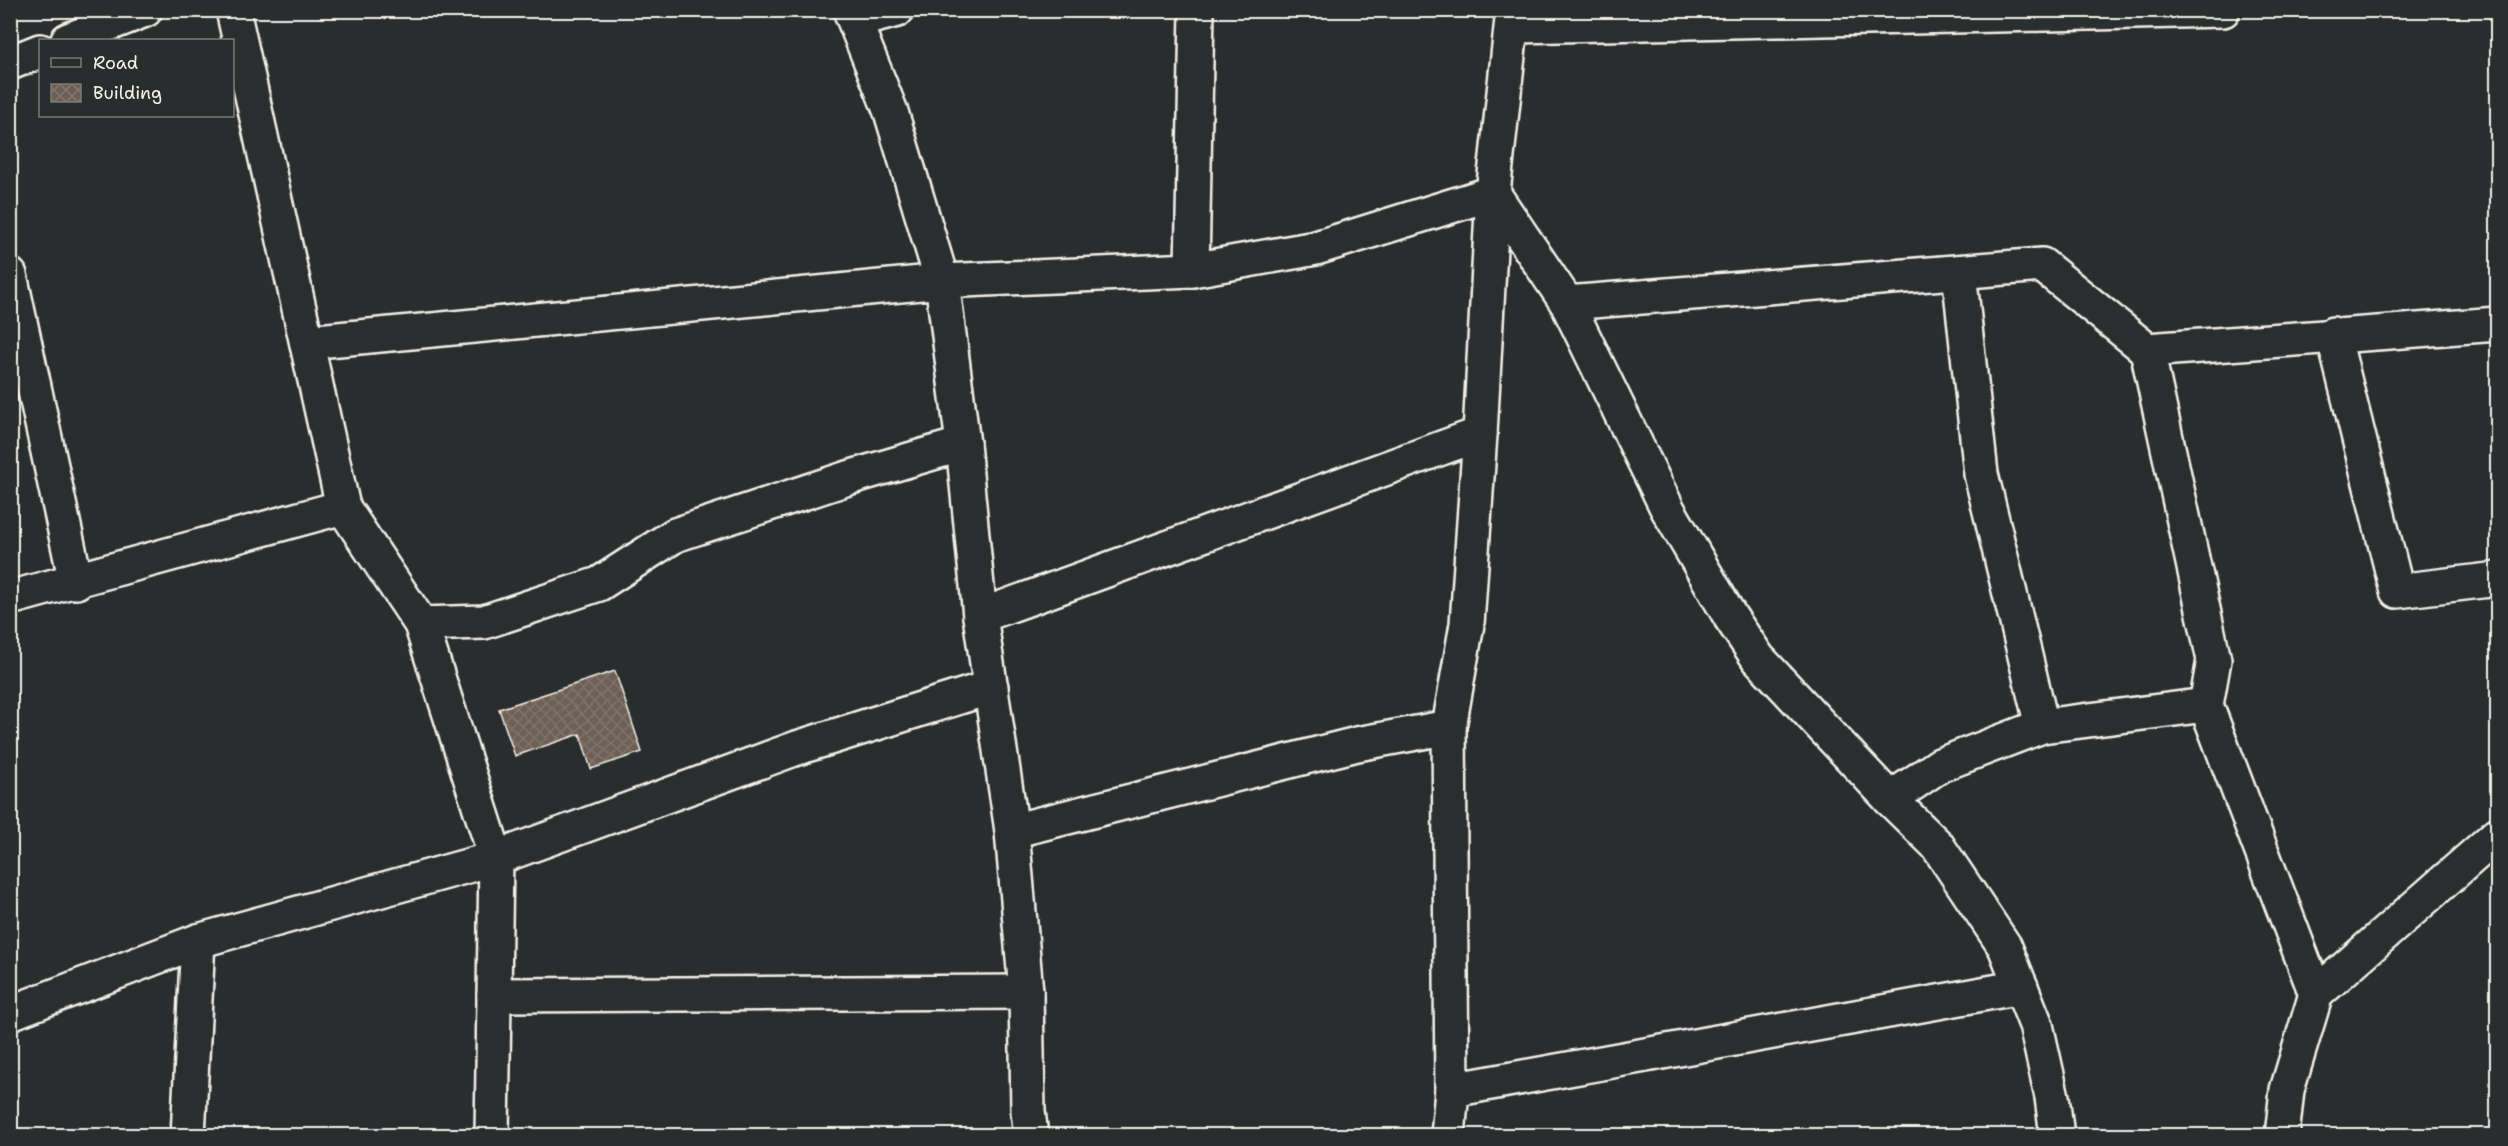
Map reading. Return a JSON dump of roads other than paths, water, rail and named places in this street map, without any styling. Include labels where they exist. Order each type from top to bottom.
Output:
[{"type":"street","points":[[71,39],[145,10]]},
{"type":"street","points":[[233,10],[343,507],[422,624],[496,858],[492,1136]]},
{"type":"street","points":[[897,10],[852,16],[891,112],[942,280],[963,444],[980,616],[1012,831],[1026,992],[1028,1111],[1031,1136]]},
{"type":"street","points":[[1192,270],[1197,10]]},
{"type":"street","points":[[1448,1136],[1452,1090],[1449,727],[1467,624],[1493,193],[1513,18],[2223,10]]},
{"type":"street","points":[[10,63],[39,51]]},
{"type":"street","points":[[306,342],[942,280],[1192,270],[1316,248],[1493,193]]},
{"type":"street","points":[[1493,193],[1567,303],[1667,508],[1731,618],[1758,658],[1890,799],[1937,845],[2005,947],[2036,1025],[2052,1097],[2056,1136]]},
{"type":"street","points":[[1567,303],[2042,265],[2147,350],[2214,660],[2206,705],[2316,994]]},
{"type":"street","points":[[1959,272],[1981,474],[2042,726]]},
{"type":"street","points":[[10,275],[76,582]]},
{"type":"street","points":[[2147,350],[2333,334],[2397,333],[2498,324]]},
{"type":"street","points":[[2333,334],[2397,591],[2498,579]]},
{"type":"street","points":[[980,616],[1480,434]]},
{"type":"street","points":[[422,624],[484,622],[599,584],[675,535],[848,478],[963,444]]},
{"type":"street","points":[[10,598],[76,582],[343,507]]},
{"type":"street","points":[[10,1013],[198,941],[496,858],[797,748],[991,687]]},
{"type":"street","points":[[1890,799],[1940,765],[2042,726],[2206,705]]},
{"type":"street","points":[[1012,831],[1357,744],[1449,727]]},
{"type":"street","points":[[2282,1136],[2288,1090],[2316,994],[2498,834]]},
{"type":"street","points":[[188,1136],[198,941]]},
{"type":"street","points":[[1452,1090],[2021,987]]},
{"type":"street","points":[[494,996],[1026,992]]}]
